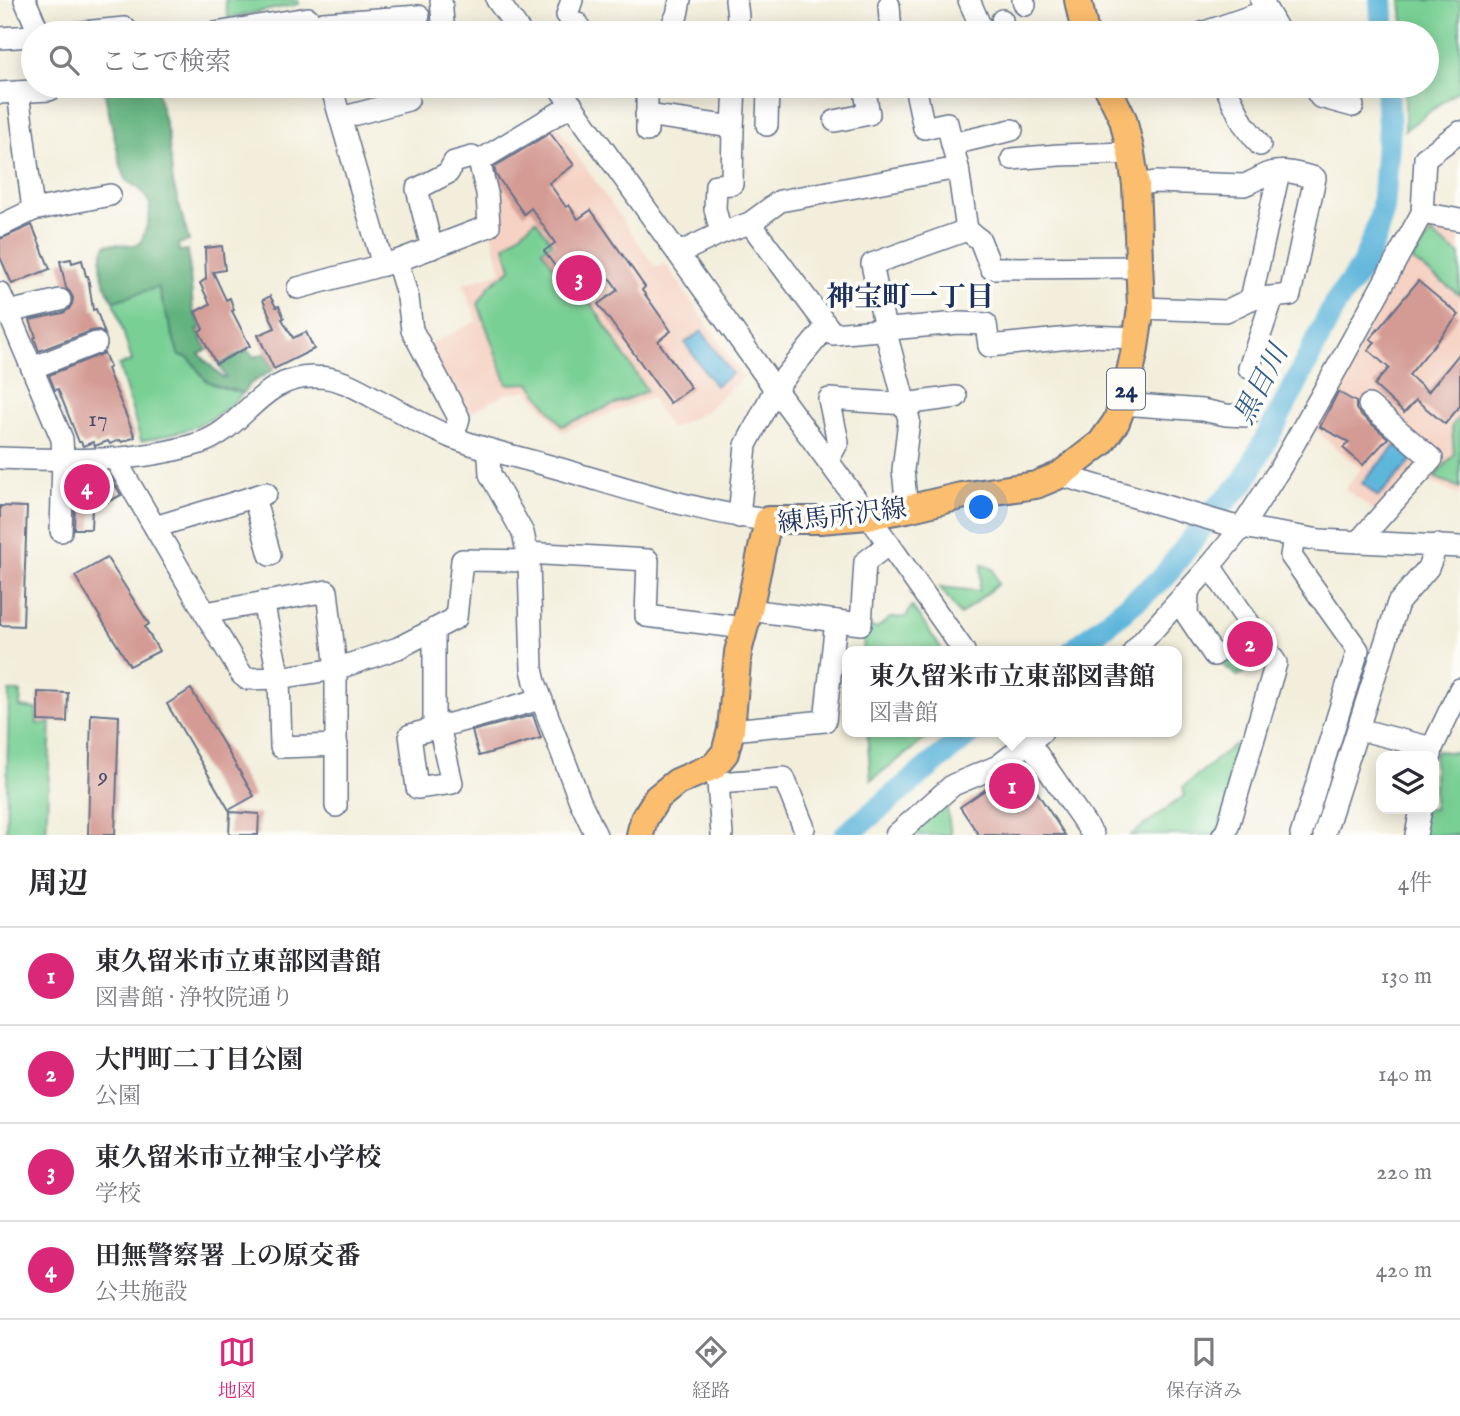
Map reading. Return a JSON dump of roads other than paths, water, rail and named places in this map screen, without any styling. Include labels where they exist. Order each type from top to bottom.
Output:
[{"type":"main road","points":[[1078,0],[1082,21]]},
{"type":"main road","name":"練馬所沢線","points":[[716,774],[729,743],[738,652],[768,520],[868,516],[961,496],[1036,485],[1060,475],[1101,443],[1116,422],[1123,404],[1141,309],[1136,185],[1123,119],[1113,98]]},
{"type":"main road","points":[[640,835],[644,819],[657,798],[677,782],[716,774]]},
{"type":"street","points":[[25,0],[34,21]]},
{"type":"street","points":[[441,0],[443,21]]},
{"type":"street","points":[[497,0],[512,21]]},
{"type":"street","points":[[674,21],[680,0]]},
{"type":"street","points":[[736,0],[737,21]]},
{"type":"street","points":[[969,0],[978,21]]},
{"type":"street","points":[[889,5],[890,21]]},
{"type":"street","points":[[1229,21],[1264,5],[1273,21]]},
{"type":"street","points":[[350,21],[419,16]]},
{"type":"street","points":[[0,38],[21,37]]},
{"type":"street","points":[[9,93],[33,210]]},
{"type":"street","points":[[335,98],[390,263],[408,298],[412,330],[459,418],[453,438]]},
{"type":"street","points":[[568,98],[960,646]]},
{"type":"street","points":[[647,98],[647,123],[733,127]]},
{"type":"street","points":[[721,233],[715,209],[716,185],[732,184],[734,98]]},
{"type":"street","points":[[767,125],[768,98]]},
{"type":"street","points":[[835,121],[869,114],[866,98]]},
{"type":"street","points":[[918,98],[924,128],[947,123],[958,168],[967,230],[981,240],[991,268],[1139,267]]},
{"type":"street","points":[[1230,98],[1243,123],[1259,145]]},
{"type":"street","points":[[1324,98],[1353,106]]},
{"type":"street","points":[[341,118],[408,100]]},
{"type":"street","points":[[479,161],[572,104]]},
{"type":"street","points":[[952,144],[1012,130]]},
{"type":"street","points":[[1139,646],[1210,566],[1233,525],[1279,470],[1422,212],[1425,158],[1460,132]]},
{"type":"street","points":[[1012,159],[1131,153]]},
{"type":"street","points":[[432,248],[417,189],[448,173],[454,162],[472,158],[479,161]]},
{"type":"street","points":[[298,288],[390,263],[489,226],[487,193],[479,161]]},
{"type":"street","points":[[679,253],[750,223],[780,201],[958,168]]},
{"type":"street","points":[[1136,185],[1155,182],[1244,185],[1268,173],[1288,171],[1315,178],[1290,295],[1251,299],[1226,311],[1141,309]]},
{"type":"street","points":[[1251,299],[1279,172]]},
{"type":"street","points":[[0,226],[33,210],[110,195]]},
{"type":"street","points":[[1422,212],[1460,220]]},
{"type":"street","points":[[750,223],[833,334],[958,323],[986,324],[989,346],[1090,336],[1137,338]]},
{"type":"street","points":[[907,509],[903,470],[909,420],[885,329],[872,264],[967,230]]},
{"type":"street","points":[[1249,368],[1273,297]]},
{"type":"street","points":[[60,300],[4,302],[62,439],[61,531]]},
{"type":"street","points":[[739,517],[746,445],[775,390],[827,326]]},
{"type":"street","points":[[32,368],[96,343]]},
{"type":"street","points":[[0,458],[115,459],[201,442],[226,429],[272,388],[299,378],[315,376],[348,383],[453,438],[686,506],[768,520]]},
{"type":"street","points":[[828,460],[838,442],[829,399],[905,404],[956,397]]},
{"type":"street","points":[[1123,404],[1247,416]]},
{"type":"street","points":[[1358,542],[1432,459],[1369,405]]},
{"type":"street","points":[[491,450],[490,474],[523,533],[528,557],[532,669],[580,801],[596,835]]},
{"type":"street","points":[[115,459],[242,675],[247,679],[279,678],[336,669],[398,648],[456,618],[462,560],[528,557],[648,560],[646,616],[861,624],[865,562],[889,544]]},
{"type":"street","points":[[1060,475],[1233,525],[1294,536],[1320,540],[1460,547]]},
{"type":"street","points":[[155,527],[260,495],[270,555]]},
{"type":"street","points":[[1294,536],[1291,556],[1358,650],[1301,835]]},
{"type":"street","points":[[1324,835],[1398,603],[1428,568],[1437,545]]},
{"type":"street","points":[[1210,566],[1276,663],[1226,833],[1223,835]]},
{"type":"street","points":[[205,613],[327,591],[336,669],[336,806]]},
{"type":"street","points":[[1188,592],[1187,615],[1214,655]]},
{"type":"street","points":[[264,602],[279,678],[281,747],[337,746]]},
{"type":"street","points":[[731,730],[825,721],[836,621]]},
{"type":"street","points":[[433,629],[437,727],[452,783],[417,788],[410,735],[437,727],[541,699]]},
{"type":"street","points":[[1432,751],[1460,689]]},
{"type":"street","points":[[1358,729],[1429,751]]},
{"type":"street","points":[[904,832],[953,785],[998,766],[1029,737]]},
{"type":"street","points":[[1032,737],[1093,835]]},
{"type":"street","points":[[722,835],[716,774],[784,778],[804,828]]},
{"type":"street","points":[[1416,835],[1420,814]]},
{"type":"water","points":[[702,331],[732,374],[715,386],[685,343]]},
{"type":"water","points":[[1396,445],[1413,459],[1378,497],[1362,483]]},
{"type":"waterway","name":"黒目川","points":[[1381,0],[1382,21]]},
{"type":"waterway","name":"黒目川","points":[[1079,646],[1163,578],[1213,512],[1243,483],[1335,304],[1362,267],[1375,236],[1383,209],[1389,128],[1388,98]]},
{"type":"waterway","name":"黒目川","points":[[846,835],[965,737]]},
{"type":"place","name":"東久留米市立神宝小学校","points":[[579,278]]},
{"type":"place","name":"田無警察署 上の原交番","points":[[87,487]]},
{"type":"place","name":"大門町二丁目公園","points":[[1250,644]]},
{"type":"place","name":"東久留米市立東部図書館","points":[[1012,786]]},
{"type":"district","name":"神宝町一丁目","points":[[910,296]]}]
